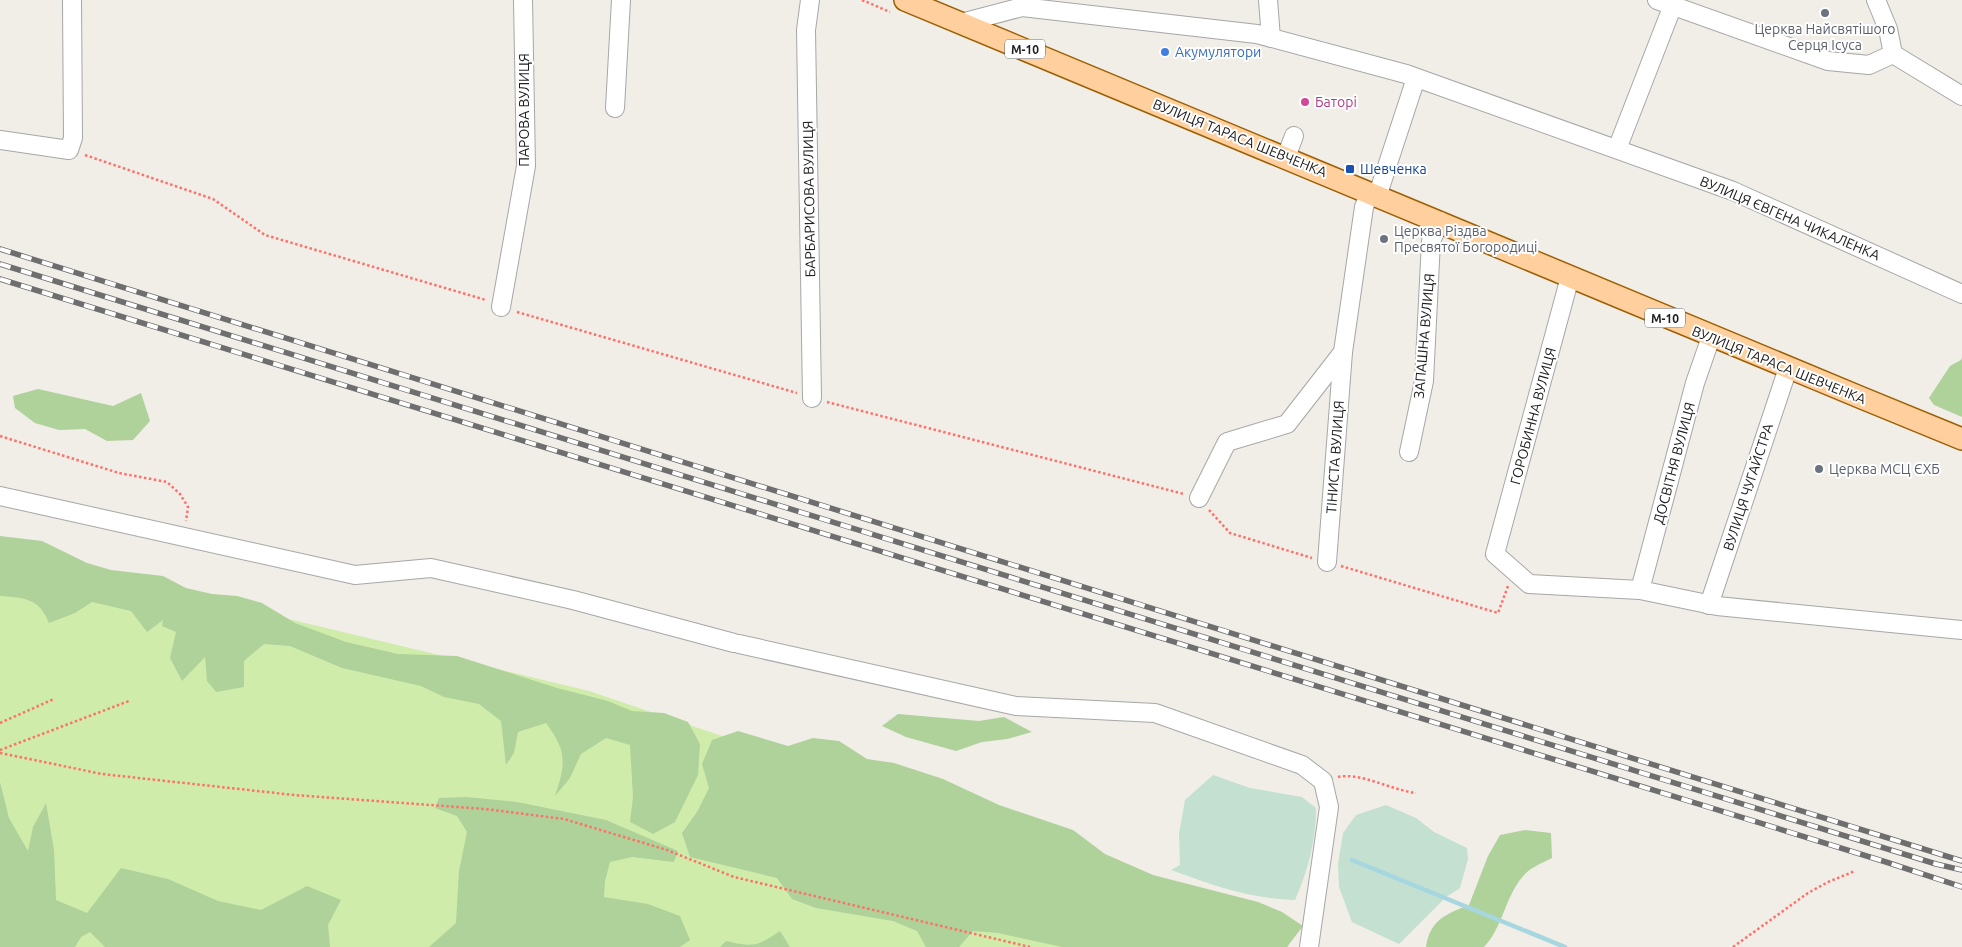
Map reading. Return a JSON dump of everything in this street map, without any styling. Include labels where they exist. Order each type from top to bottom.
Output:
[{"type":"main road","name":"ВУЛИЦЯ ТАРАСА ШЕВЧЕНКА","points":[[905,0],[935,6],[961,23],[1286,156],[1711,337],[1962,439]]},
{"type":"street","points":[[0,140],[69,150],[73,138],[72,0]]},
{"type":"street","name":"ПАРОВА ВУЛИЦЯ","points":[[501,307],[526,166],[523,0]]},
{"type":"street","points":[[615,108],[621,0]]},
{"type":"street","name":"БАРБАРИСОВА ВУЛИЦЯ","points":[[810,0],[806,30],[812,398]]},
{"type":"street","points":[[1268,0],[1271,38]]},
{"type":"street","points":[[1876,0],[1888,29],[1893,54],[1962,96]]},
{"type":"street","points":[[1617,149],[1665,3],[1828,61],[1869,65],[1893,54]]},
{"type":"street","name":"ВУЛИЦЯ ЄВГЕНА ЧИКАЛЕНКА","points":[[961,23],[1022,7],[1257,34],[1416,78],[1733,191],[1962,294]]},
{"type":"street","points":[[1374,193],[1416,78]]},
{"type":"street","points":[[1286,156],[1294,136]]},
{"type":"street","name":"ТІНИСТА ВУЛИЦЯ","points":[[1327,562],[1343,352],[1364,207],[1374,193]]},
{"type":"street","name":"ЗАПАШНА ВУЛИЦЯ","points":[[1409,452],[1424,381],[1431,241],[1440,221]]},
{"type":"street","name":"ГОРОБИННА ВУЛИЦЯ","points":[[1570,277],[1495,554],[1529,584],[1640,590]]},
{"type":"street","name":"ДОСВІТНЯ ВУЛИЦЯ","points":[[1640,590],[1695,383],[1711,337]]},
{"type":"street","name":"ТІНИСТА ВУЛИЦЯ","points":[[1199,498],[1227,442],[1287,424],[1343,352]]},
{"type":"street","name":"ВУЛИЦЯ ЧУГАЙСТРА","points":[[1709,605],[1788,368]]},
{"type":"street","points":[[0,496],[182,539],[355,576],[431,568],[573,600],[737,644],[1016,706],[1155,713],[1302,766],[1324,780],[1329,807],[1309,947]]},
{"type":"street","points":[[1640,590],[1709,605],[1962,630]]},
{"type":"path","points":[[0,436],[119,473],[167,482],[180,494],[188,507],[182,539]]},
{"type":"path","points":[[0,723],[54,699]]},
{"type":"path","points":[[0,752],[129,701]]},
{"type":"path","points":[[0,752],[102,774],[294,795],[485,809],[564,819],[667,850],[734,877],[1030,947]]},
{"type":"path","points":[[1324,780],[1348,775],[1360,776],[1382,786],[1416,793]]},
{"type":"path","points":[[1733,947],[1808,893],[1855,871]]},
{"type":"green space","points":[[1962,357],[1962,417],[1934,405],[1929,398],[1950,366],[1961,360]]},
{"type":"green space","points":[[38,389],[113,406],[141,393],[150,421],[133,440],[107,441],[85,429],[59,430],[35,423],[15,408],[13,396]]},
{"type":"green space","points":[[0,536],[42,541],[87,563],[111,570],[163,576],[186,588],[212,594],[237,596],[262,603],[295,623],[346,642],[398,654],[457,656],[557,688],[608,701],[632,711],[664,713],[688,722],[700,744],[698,775],[675,822],[653,834],[630,822],[633,797],[630,745],[606,738],[581,754],[570,778],[555,796],[563,766],[563,758],[558,742],[546,723],[518,732],[514,753],[506,765],[501,721],[479,704],[444,697],[421,686],[342,668],[290,646],[264,644],[244,661],[244,687],[216,692],[207,681],[205,657],[182,681],[170,658],[176,632],[162,626],[163,620],[147,632],[131,611],[92,602],[75,613],[49,623],[36,604],[24,599],[0,596]]},
{"type":"green space","points":[[0,550],[589,691],[1291,929],[1288,947],[0,947]]},
{"type":"green space","points":[[898,714],[979,721],[1004,717],[1032,732],[1007,739],[982,742],[956,751],[906,737],[882,726]]},
{"type":"green space","points":[[738,731],[788,746],[813,738],[839,741],[867,759],[894,763],[943,779],[999,805],[1073,830],[1105,854],[1153,875],[1258,902],[1282,912],[1303,926],[1287,947],[1062,947],[998,933],[973,931],[959,947],[926,947],[917,931],[893,921],[816,908],[792,899],[777,878],[690,857],[682,833],[697,812],[709,788],[702,764],[712,740]]},
{"type":"green space","points":[[1213,775],[1250,788],[1302,797],[1316,808],[1315,832],[1310,855],[1304,878],[1295,900],[1247,894],[1171,870],[1180,865],[1179,834],[1185,800]]},
{"type":"green space","points":[[0,782],[9,818],[28,851],[33,827],[46,803],[54,850],[56,900],[87,913],[121,868],[168,879],[218,901],[261,910],[307,886],[341,900],[328,925],[330,947],[105,947],[90,932],[81,937],[75,947],[0,947]]},
{"type":"green space","points":[[466,797],[517,802],[606,820],[678,851],[674,862],[632,857],[610,862],[605,881],[604,897],[648,904],[680,916],[690,940],[680,947],[429,947],[456,923],[459,871],[467,832],[457,816],[435,808],[439,798]]},
{"type":"green space","points":[[1386,805],[1416,818],[1434,832],[1467,848],[1468,859],[1460,888],[1446,897],[1399,944],[1352,922],[1339,887],[1338,864],[1343,833],[1356,815]]},
{"type":"green space","points":[[1525,830],[1551,833],[1552,858],[1531,869],[1519,881],[1491,939],[1484,947],[1426,947],[1431,930],[1440,919],[1469,905],[1488,856],[1500,835]]},
{"type":"green space","points":[[780,931],[790,947],[720,947],[726,941],[748,945],[760,943]]},
{"type":"waterway","points":[[1352,860],[1565,947]]},
{"type":"railway","points":[[0,249],[1962,861]]},
{"type":"railway","points":[[0,264],[1936,864],[1962,870]]},
{"type":"railway","points":[[0,279],[1962,887]]},
{"type":"place","name":"Церква Найсвятішого Серця Ісуса","points":[[1825,13]]},
{"type":"place","name":"Акумулятори","points":[[1165,52]]},
{"type":"place","name":"Баторі","points":[[1305,102]]},
{"type":"place","name":"Шевченка","points":[[1350,169]]},
{"type":"place","name":"Церква Різдва Пресвятої Богородиці","points":[[1384,239]]},
{"type":"place","name":"Церква МСЦ ЄХБ","points":[[1819,469]]}]
